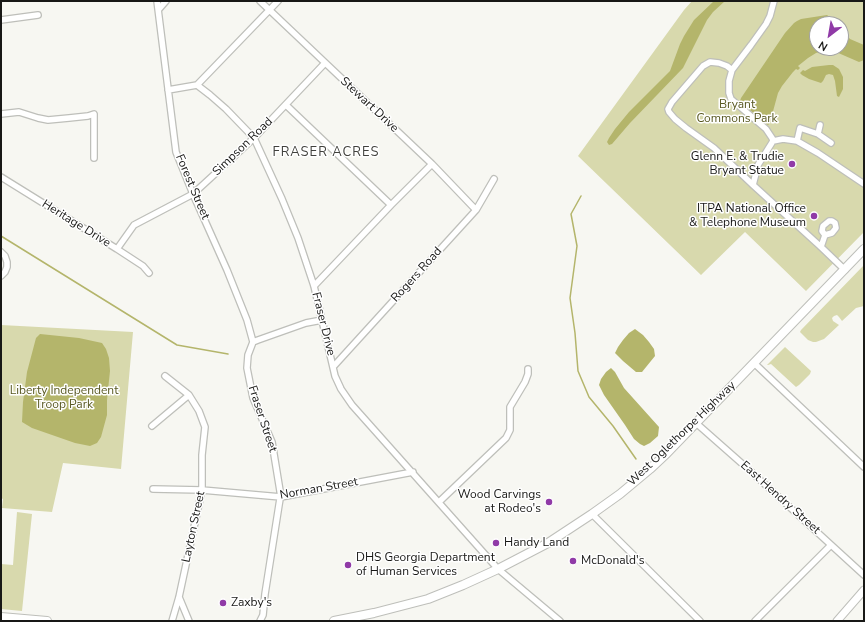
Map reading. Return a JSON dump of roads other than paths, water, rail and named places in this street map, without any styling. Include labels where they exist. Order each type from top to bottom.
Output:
[{"type":"highway","name":"West Oglethorpe Highway","points":[[334,621],[374,613],[428,599],[463,585],[548,543],[592,514],[620,494],[650,469],[864,249]]},
{"type":"highway","points":[[1,617],[20,620],[47,621]]},
{"type":"main road","points":[[837,621],[864,590]]},
{"type":"street","name":"Forest Street","points":[[157,1],[176,152],[193,194],[228,270],[247,320],[253,342]]},
{"type":"street","points":[[159,9],[166,1]]},
{"type":"street","name":"Stewart Drive","points":[[260,1],[432,164],[476,210]]},
{"type":"street","points":[[168,90],[197,85],[278,1]]},
{"type":"street","points":[[773,141],[766,130],[731,99],[728,93],[728,84],[732,70],[752,45],[766,24],[774,1]]},
{"type":"street","points":[[1,20],[38,15]]},
{"type":"street","points":[[732,70],[719,63],[710,62],[703,66],[672,102],[668,109],[669,112],[689,131],[714,148],[845,270]]},
{"type":"street","name":"Simpson Road","points":[[117,249],[134,225],[193,194],[254,138],[325,63]]},
{"type":"street","name":"Fraser Drive","points":[[197,85],[226,108],[254,138],[298,238],[314,286],[335,376],[341,389],[352,404],[498,569],[560,621]]},
{"type":"street","points":[[286,105],[391,205]]},
{"type":"street","points":[[1,114],[19,112],[48,120],[75,118],[94,114],[94,158]]},
{"type":"street","points":[[818,134],[820,125]]},
{"type":"street","points":[[797,141],[800,128],[818,134],[831,143]]},
{"type":"street","points":[[753,185],[758,165],[773,141],[783,139],[797,141],[818,153],[864,184]]},
{"type":"street","points":[[314,286],[432,164]]},
{"type":"street","name":"Heritage Drive","points":[[1,177],[117,249],[143,266],[149,273]]},
{"type":"street","name":"Rogers Road","points":[[334,367],[476,210],[494,179]]},
{"type":"street","points":[[821,247],[825,235]]},
{"type":"street","points":[[1,252],[5,256],[7,266],[5,272],[1,276]]},
{"type":"street","points":[[253,342],[306,323],[322,320]]},
{"type":"street","name":"Fraser Street","points":[[253,342],[248,355],[247,368],[253,398],[272,442],[281,498],[260,621]]},
{"type":"street","points":[[754,362],[864,467]]},
{"type":"street","points":[[439,502],[506,438],[510,430],[510,407],[525,382],[528,369]]},
{"type":"street","name":"Layton Street","points":[[165,376],[190,395],[199,411],[205,427],[202,455],[202,490],[179,597],[172,621]]},
{"type":"street","points":[[152,426],[190,395]]},
{"type":"street","name":"East Hendry Street","points":[[696,422],[864,575]]},
{"type":"street","name":"Norman Street","points":[[153,489],[202,490],[281,498],[413,472]]},
{"type":"street","points":[[592,514],[700,621]]},
{"type":"street","points":[[755,621],[831,545]]},
{"type":"street","points":[[179,597],[189,621]]},
{"type":"street","points":[[262,615],[268,621]]},
{"type":"waterway","points":[[581,196],[571,214],[577,246],[570,298],[578,371],[589,397],[613,426],[636,459]]},
{"type":"waterway","points":[[1,236],[177,345],[228,354]]},
{"type":"place","name":"Glenn E. & Trudie Bryant Statue","points":[[792,164]]},
{"type":"place","name":"ITPA National Office & Telephone Museum","points":[[814,216]]},
{"type":"place","name":"Wood Carvings at Rodeo's","points":[[549,502]]},
{"type":"place","name":"Handy Land","points":[[496,543]]},
{"type":"place","name":"McDonald's","points":[[573,561]]},
{"type":"place","name":"DHS Georgia Department of Human Services","points":[[348,565]]},
{"type":"place","name":"Zaxby's","points":[[223,603]]},
{"type":"district","name":"FRASER ACRES","points":[[326,153]]},
{"type":"park label","name":"Bryant Commons Park","points":[[737,112]]},
{"type":"park label","name":"Liberty Independent Troop Park","points":[[64,398]]}]
